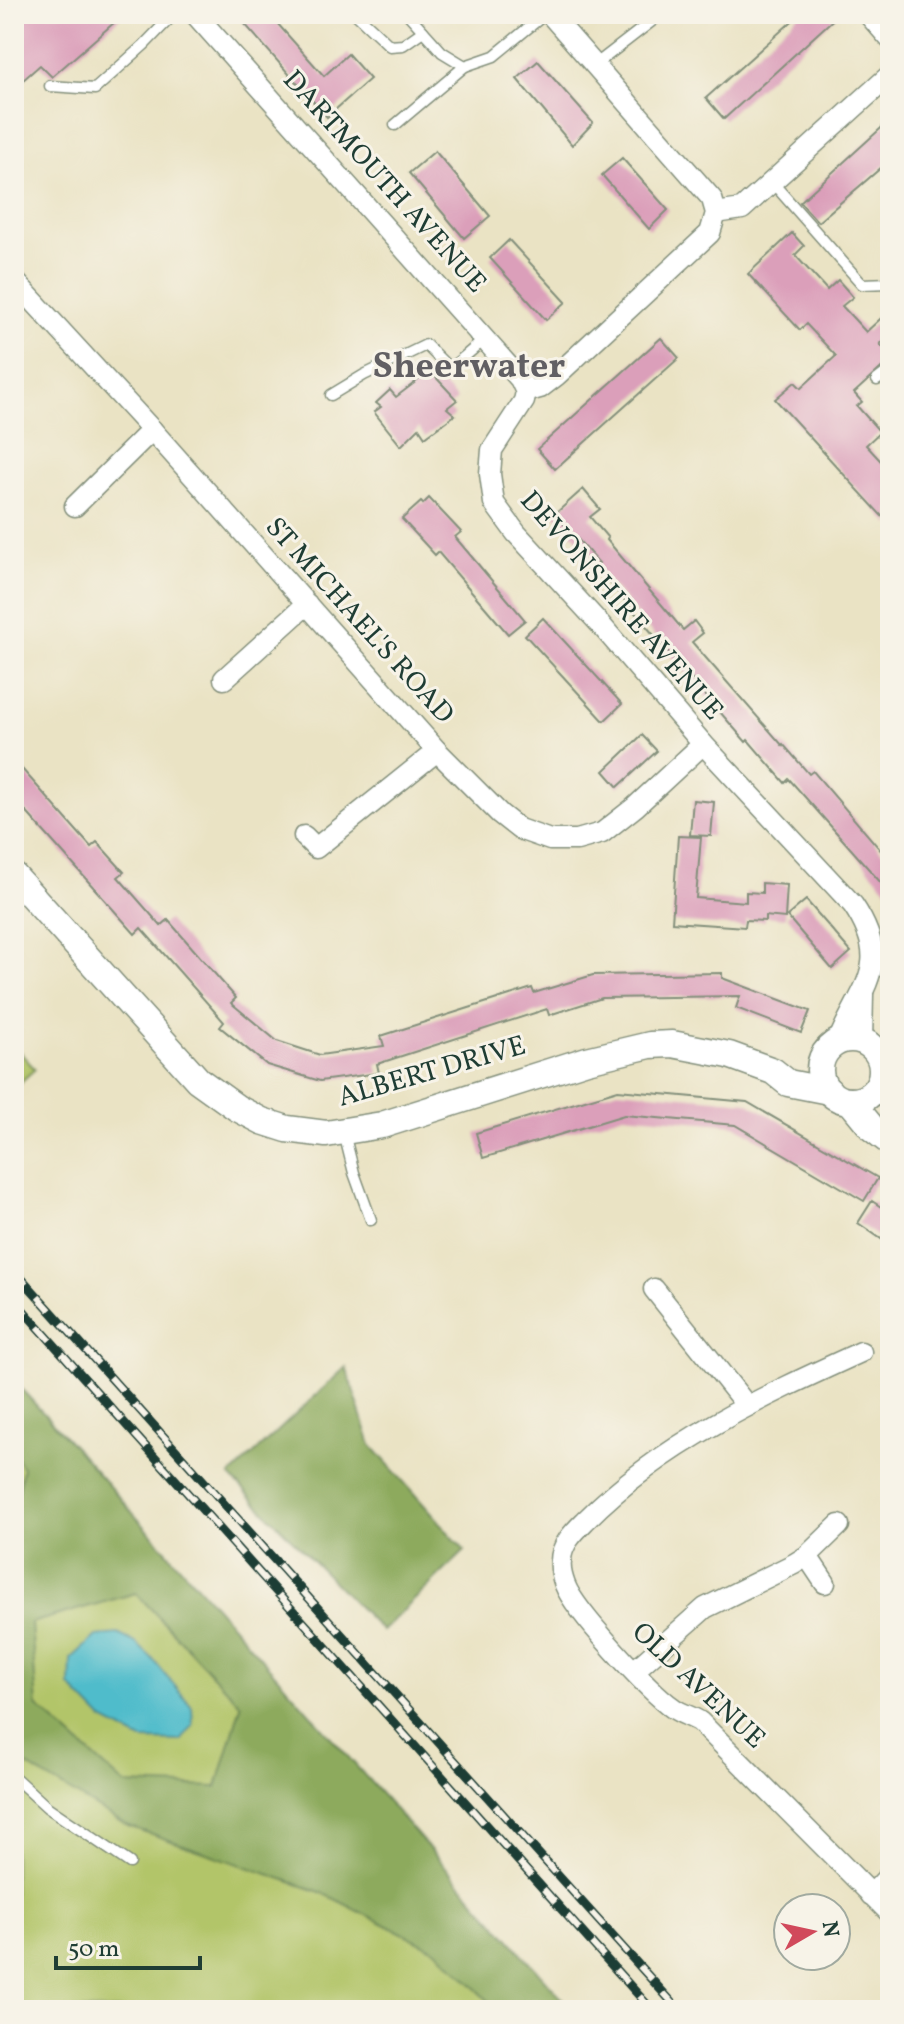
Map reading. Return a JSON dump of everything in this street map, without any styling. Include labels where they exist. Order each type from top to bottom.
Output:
[{"type":"street","name":"DARTMOUTH AVENUE","points":[[195,14],[486,338],[520,379],[526,392]]},
{"type":"street","points":[[526,392],[540,388],[557,375],[710,233],[716,213],[712,199],[548,14]]},
{"type":"street","points":[[868,14],[890,39]]},
{"type":"street","points":[[716,213],[742,209],[890,75]]},
{"type":"street","name":"ST MICHAEL'S ROAD","points":[[14,280],[22,304],[152,430],[437,751],[510,822],[531,835],[565,841],[587,838],[609,829],[703,744]]},
{"type":"street","name":"DEVONSHIRE AVENUE","points":[[526,392],[522,408],[499,436],[492,450],[490,474],[494,503],[516,533],[600,624],[703,744],[853,905],[867,927],[873,952],[863,994],[848,1016],[850,1041]]},
{"type":"street","points":[[75,506],[152,430]]},
{"type":"street","points":[[224,679],[307,604]]},
{"type":"street","points":[[304,836],[316,848],[437,751]]},
{"type":"street","name":"ALBERT DRIVE","points":[[14,876],[198,1080],[237,1108],[287,1129],[344,1133],[382,1125],[587,1060],[650,1045],[672,1044],[714,1051],[773,1071],[788,1083],[850,1096]]},
{"type":"street","points":[[850,1096],[882,1078],[886,1066],[872,1047],[850,1041],[827,1051],[821,1063],[822,1078],[850,1096],[878,1114],[890,1128]]},
{"type":"street","name":"ALBERT DRIVE","points":[[773,1071],[821,1063]]},
{"type":"street","points":[[850,1096],[873,1129],[890,1142]]},
{"type":"street","points":[[654,1289],[747,1406]]},
{"type":"street","name":"OLD AVENUE","points":[[861,1352],[747,1406],[676,1449],[605,1501],[571,1536],[563,1550],[561,1570],[567,1589],[612,1648],[672,1708],[700,1722],[890,1913]]},
{"type":"street","points":[[635,1670],[705,1608],[807,1556],[839,1525]]},
{"type":"street","points":[[807,1556],[825,1583]]},
{"type":"street","points":[[871,1895],[890,1875]]},
{"type":"lane","points":[[50,86],[95,89],[174,14]]},
{"type":"lane","points":[[356,14],[390,46],[403,45],[423,31]]},
{"type":"lane","points":[[408,14],[442,52],[465,66]]},
{"type":"lane","points":[[395,125],[465,66],[494,56],[548,14]]},
{"type":"lane","points":[[595,65],[661,14]]},
{"type":"lane","points":[[772,182],[862,284],[890,283]]},
{"type":"lane","points":[[331,395],[426,345],[450,369],[486,338]]},
{"type":"lane","points":[[877,380],[890,370]]},
{"type":"lane","points":[[344,1133],[371,1220]]},
{"type":"lane","points":[[14,1777],[47,1807],[130,1863]]},
{"type":"green space","points":[[14,1046],[35,1069],[14,1088]]},
{"type":"green space","points":[[346,1367],[371,1445],[465,1551],[382,1631],[230,1476]]},
{"type":"green space","points":[[14,1381],[572,2010],[498,2010],[438,1951],[323,1893],[128,1826],[14,1758],[14,1505],[23,1468],[14,1454]],"holes":[[[136,1593],[241,1705],[217,1787],[124,1784],[37,1706],[31,1623]]]},
{"type":"green space","points":[[14,1388],[563,2010],[14,2010]]},
{"type":"water","points":[[118,1634],[136,1643],[153,1659],[192,1707],[193,1725],[181,1741],[142,1740],[103,1720],[70,1686],[71,1659],[96,1636]]},
{"type":"building","points":[[14,14],[124,14],[52,77],[40,65],[14,88]]},
{"type":"building","points":[[236,14],[269,14],[324,76],[348,54],[370,79],[327,117]]},
{"type":"building","points":[[800,14],[839,14],[724,119],[706,98]]},
{"type":"building","points":[[538,61],[593,123],[572,145],[517,79]]},
{"type":"building","points":[[890,120],[890,160],[818,222],[800,202]]},
{"type":"building","points":[[435,151],[490,216],[464,238],[409,173]]},
{"type":"building","points":[[622,158],[668,210],[649,229],[602,175]]},
{"type":"building","points":[[792,233],[804,246],[795,255],[827,290],[838,280],[853,297],[842,306],[866,332],[890,310],[890,336],[880,344],[890,355],[890,360],[854,393],[862,402],[857,406],[880,432],[866,445],[890,471],[890,525],[775,399],[795,382],[801,388],[836,356],[806,324],[800,330],[748,274]]},
{"type":"building","points":[[509,240],[566,302],[546,320],[490,258]]},
{"type":"building","points":[[661,338],[679,358],[555,469],[537,449]]},
{"type":"building","points":[[430,371],[457,400],[447,408],[455,415],[425,437],[419,428],[401,446],[374,412],[381,407],[376,403],[390,390],[396,397]]},
{"type":"building","points":[[583,489],[600,509],[590,517],[607,540],[683,630],[694,621],[703,633],[692,642],[809,774],[813,771],[890,861],[890,893],[789,779],[785,783],[748,740],[746,742],[555,514]]},
{"type":"building","points":[[429,498],[461,532],[455,537],[525,620],[508,634],[438,552],[435,555],[402,519]]},
{"type":"building","points":[[543,618],[622,704],[604,721],[525,635]]},
{"type":"building","points":[[642,735],[657,751],[618,787],[604,771]]},
{"type":"building","points":[[14,760],[91,847],[97,842],[124,872],[118,877],[161,926],[168,920],[236,998],[231,1003],[277,1041],[320,1055],[384,1046],[381,1036],[532,988],[534,993],[593,975],[722,973],[722,978],[810,1011],[801,1033],[736,1008],[740,996],[602,998],[549,1015],[547,1009],[377,1064],[379,1073],[320,1081],[267,1065],[220,1027],[224,1022],[141,928],[135,934],[14,798]]},
{"type":"building","points":[[693,800],[714,802],[711,836],[690,835]]},
{"type":"building","points":[[678,836],[701,837],[696,898],[746,902],[746,892],[762,893],[762,883],[787,885],[785,918],[765,916],[765,921],[746,920],[745,927],[672,922]]},
{"type":"building","points":[[806,900],[851,952],[832,969],[787,916]]},
{"type":"building","points":[[618,1090],[747,1102],[878,1178],[864,1201],[735,1125],[624,1115],[483,1158],[476,1133]]},
{"type":"building","points":[[872,1201],[890,1213],[890,1245],[858,1223]]},
{"type":"railway","points":[[14,1270],[679,2010]]},
{"type":"railway","points":[[14,1300],[652,2010]]},
{"type":"district","name":"Sheerwater","points":[[469,368]]}]
